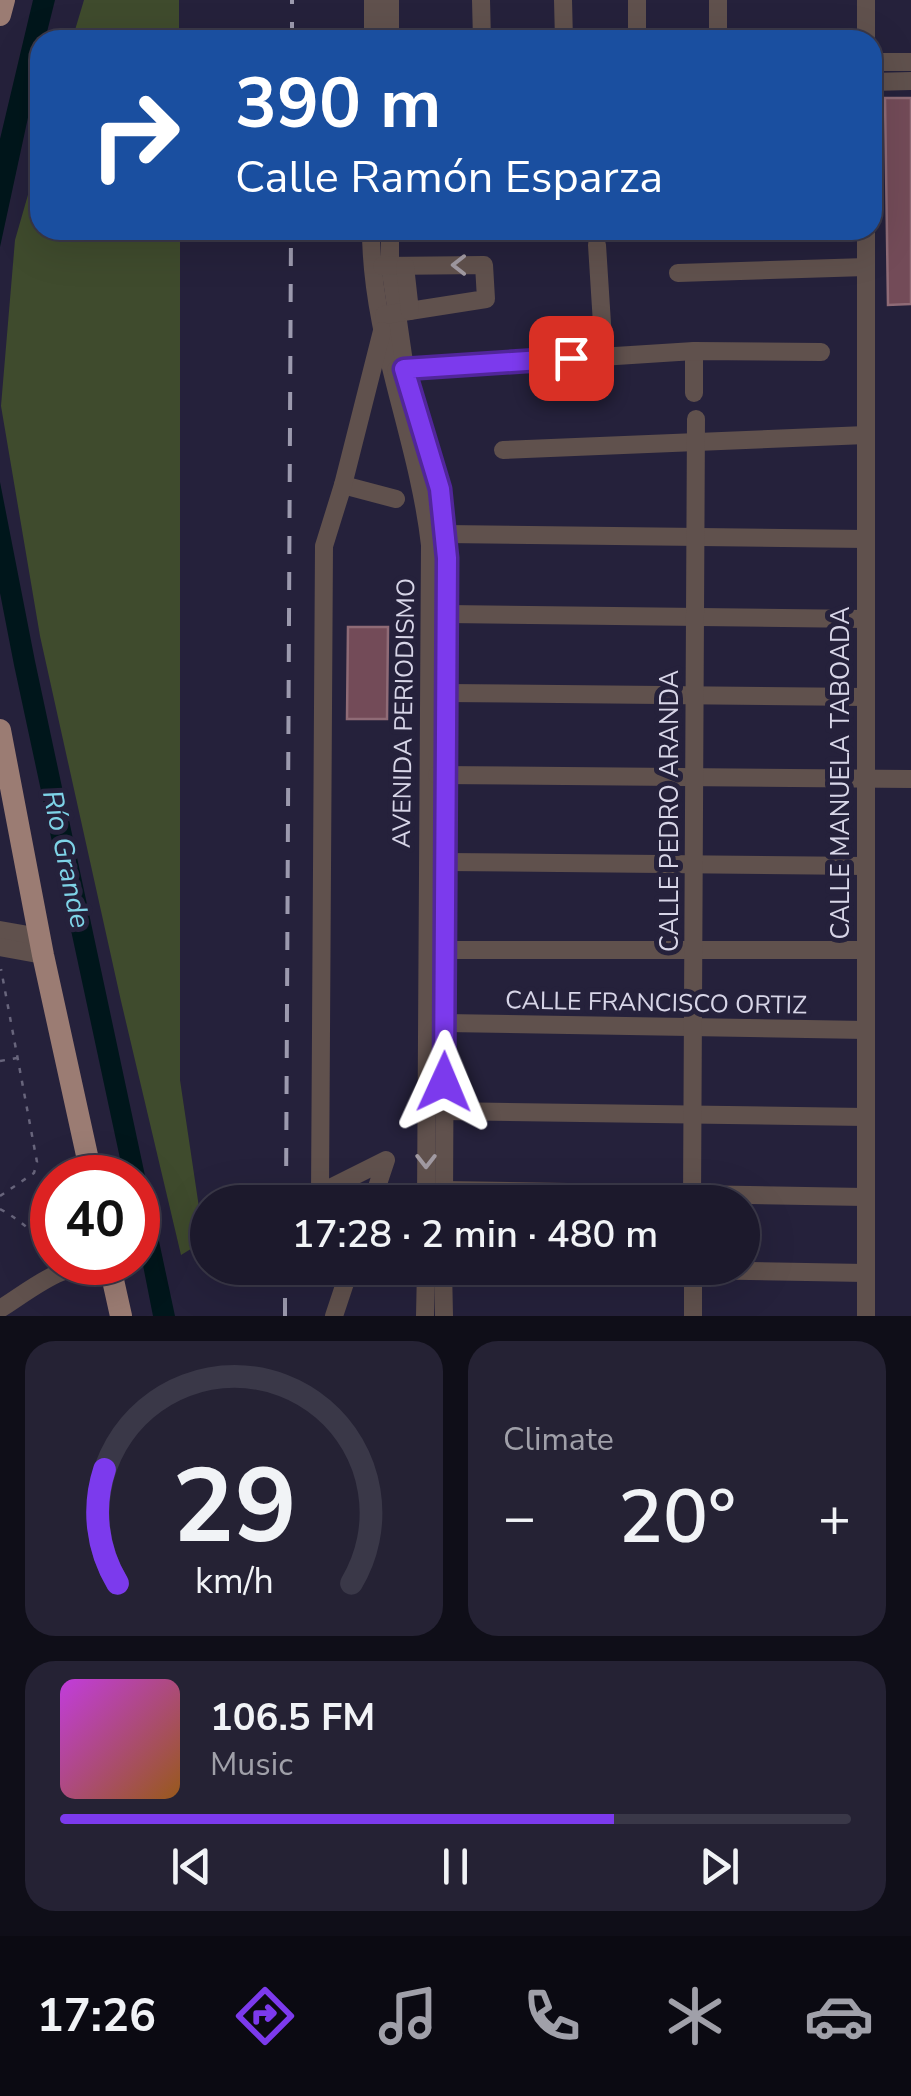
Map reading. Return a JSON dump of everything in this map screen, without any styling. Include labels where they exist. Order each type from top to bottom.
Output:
[{"type":"main road","points":[[0,14],[4,0]]},
{"type":"main road","points":[[0,730],[33,945],[86,1155]]},
{"type":"main road","points":[[114,1285],[120,1316]]},
{"type":"street","points":[[373,0],[373,30]]},
{"type":"street","points":[[390,0],[390,30]]},
{"type":"street","points":[[482,0],[482,30]]},
{"type":"street","points":[[563,0],[564,30]]},
{"type":"street","points":[[637,0],[637,30]]},
{"type":"street","points":[[718,0],[718,30]]},
{"type":"street","points":[[866,0],[866,30]]},
{"type":"street","points":[[882,62],[911,62]]},
{"type":"street","points":[[882,82],[911,81]]},
{"type":"street","name":"AVENIDA PERIODISMO","points":[[376,240],[389,266]]},
{"type":"street","name":"AVENIDA PERIODISMO","points":[[390,240],[398,370],[430,545],[437,775],[426,1185]]},
{"type":"street","name":"CALLE MANUELA TABOADA","points":[[866,240],[866,1316]]},
{"type":"street","points":[[597,245],[604,355]]},
{"type":"street","points":[[320,1185],[324,546],[392,318],[389,266],[484,265],[486,299],[392,318]]},
{"type":"street","points":[[678,273],[866,267]]},
{"type":"street","points":[[694,351],[694,393]]},
{"type":"street","points":[[398,370],[694,351],[821,352]]},
{"type":"street","name":"AVENIDA PERIODISMO","points":[[398,370],[437,477],[445,534],[446,693],[437,775],[445,862],[444,1185]]},
{"type":"street","name":"CALLE PEDRO ARANDA","points":[[692,1185],[696,419]]},
{"type":"street","points":[[503,450],[866,435]]},
{"type":"street","points":[[342,485],[396,499]]},
{"type":"street","points":[[445,534],[866,539]]},
{"type":"street","points":[[447,614],[866,619]]},
{"type":"street","points":[[446,693],[866,698]]},
{"type":"street","points":[[437,775],[911,779]]},
{"type":"street","points":[[445,862],[866,866]]},
{"type":"street","points":[[0,930],[33,945]]},
{"type":"street","points":[[0,947],[33,945]]},
{"type":"street","points":[[445,950],[866,950]]},
{"type":"street","name":"CALLE FRANCISCO ORTIZ","points":[[445,1024],[866,1030]]},
{"type":"street","points":[[443,1111],[866,1117]]},
{"type":"street","points":[[336,1185],[386,1160],[378,1185]]},
{"type":"street","points":[[760,1198],[866,1197]]},
{"type":"street","points":[[760,1271],[866,1273]]},
{"type":"street","points":[[0,1310],[38,1285]]},
{"type":"street","points":[[334,1316],[344,1285]]},
{"type":"street","points":[[425,1316],[432,1285]]},
{"type":"street","points":[[438,1285],[444,1316]]},
{"type":"street","points":[[693,1285],[693,1316]]},
{"type":"path","points":[[0,1196],[34,1173],[37,1162],[2,968]]},
{"type":"path","points":[[0,1061],[17,1058]]},
{"type":"path","points":[[0,1209],[30,1229]]},
{"type":"green space","points":[[84,0],[179,0],[179,30],[75,30]]},
{"type":"green space","points":[[30,188],[30,240],[180,240],[180,1080],[196,1185],[190,1185],[190,1250],[181,1255],[40,636],[1,406],[15,240]]},
{"type":"water","points":[[33,0],[55,0],[48,30],[30,30],[30,108],[0,247],[0,139]]},
{"type":"water","name":"Río Grande","points":[[0,482],[141,1155],[119,1155],[0,593]]},
{"type":"water","points":[[160,1246],[175,1316],[153,1316],[147,1285],[160,1285]]},
{"type":"building","points":[[885,98],[911,98],[911,304],[888,305]]},
{"type":"building","points":[[348,627],[388,627],[387,719],[347,719]]},
{"type":"railway","points":[[292,0],[292,30]]},
{"type":"railway","points":[[286,1185],[291,240]]},
{"type":"railway","points":[[285,1285],[285,1316]]},
{"type":"route","points":[[444,1082],[447,558],[440,489],[404,369],[571,358]]}]
